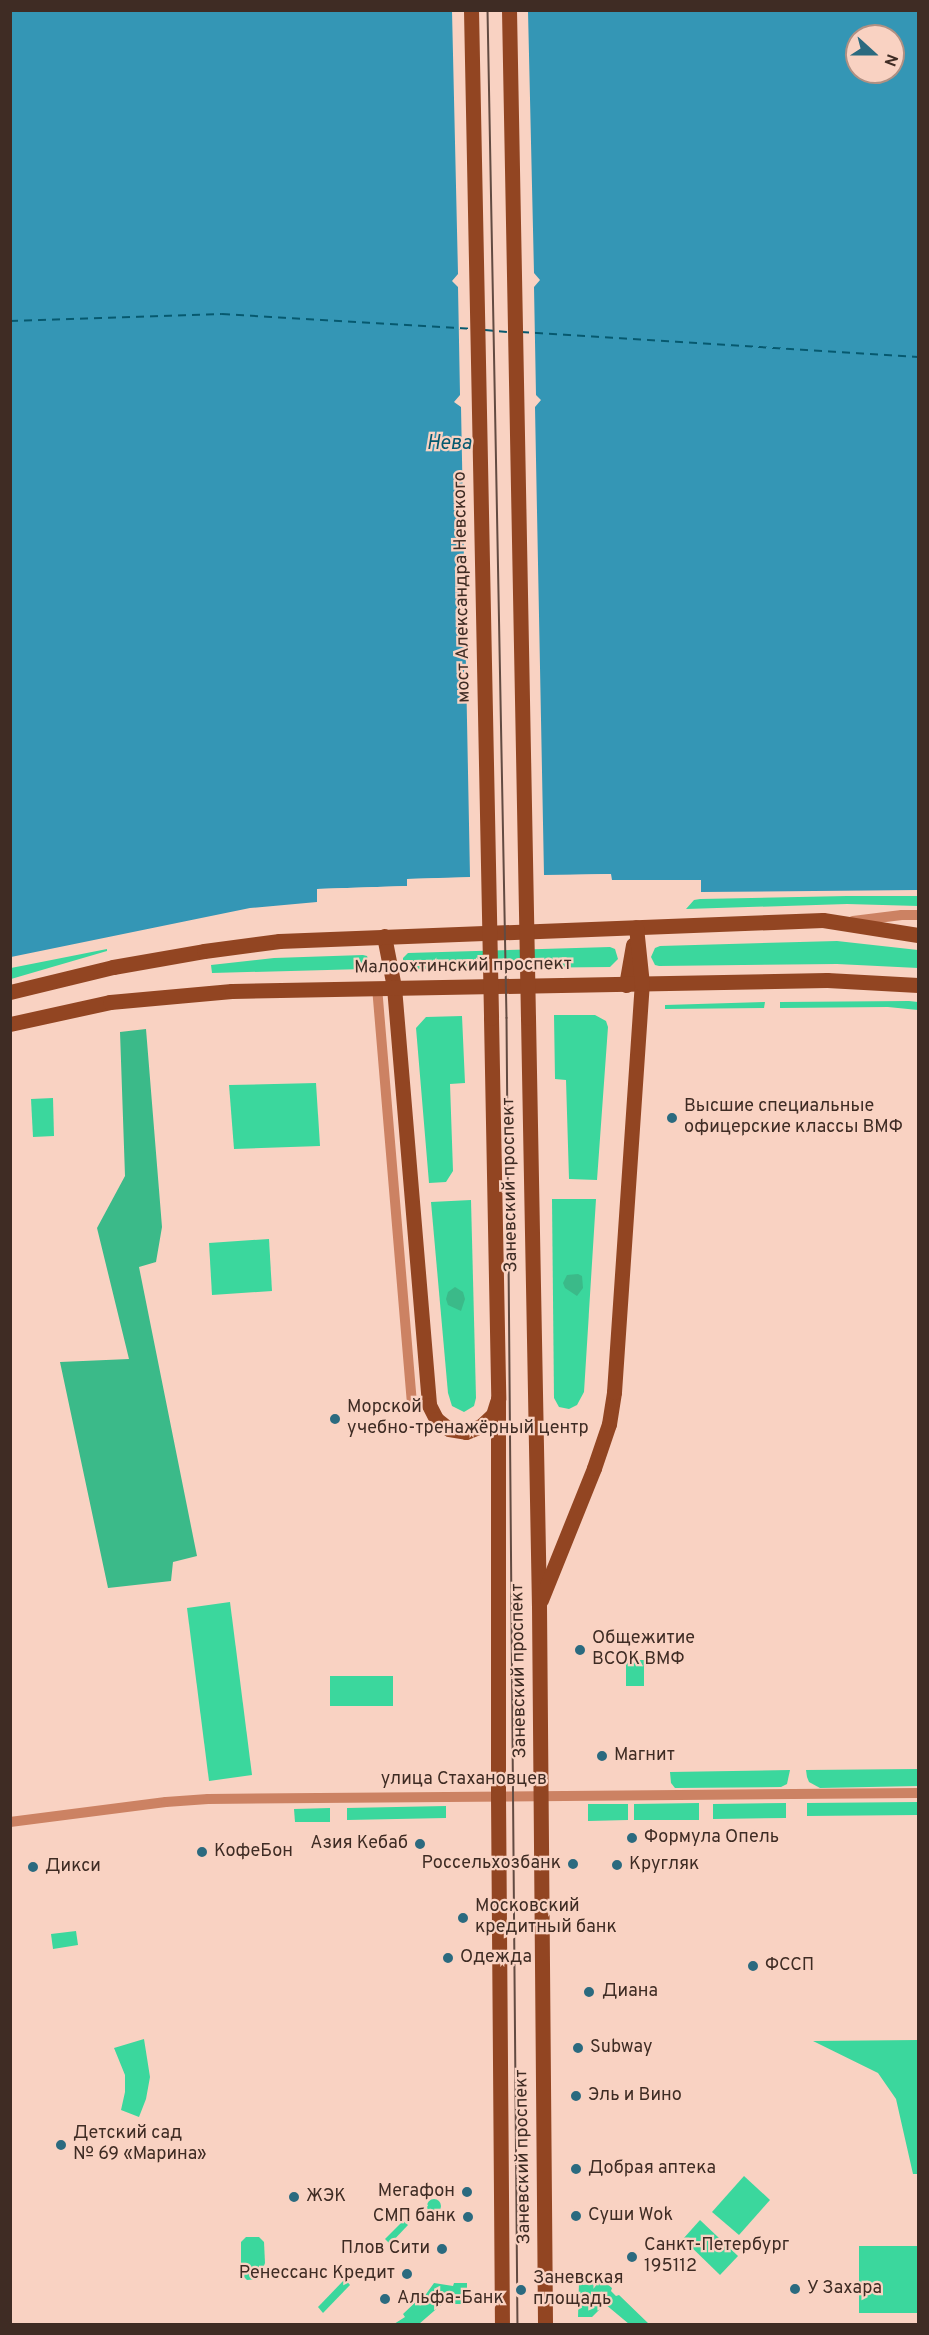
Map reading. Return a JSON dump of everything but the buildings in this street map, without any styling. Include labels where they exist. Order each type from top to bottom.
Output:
[{"type":"main road","name":"мост Александра Невского","points":[[471,10],[491,1018]]},
{"type":"main road","name":"Заневский проспект","points":[[509,10],[539,1606],[545,2325]]},
{"type":"main road","name":"Малоохтинский проспект","points":[[10,992],[113,968],[204,951],[279,941],[824,920],[918,935]]},
{"type":"main road","points":[[539,1606],[609,1424],[615,1392],[642,984],[636,927]]},
{"type":"main road","points":[[626,985],[636,927]]},
{"type":"main road","points":[[377,987],[384,936]]},
{"type":"main road","points":[[384,936],[394,987],[429,1405],[436,1419],[449,1429],[465,1431],[481,1426],[493,1415],[498,1399]]},
{"type":"main road","name":"Малоохтинский проспект","points":[[10,1024],[68,1010],[148,997],[232,991],[827,980],[918,986]]},
{"type":"main road","name":"Заневский проспект","points":[[491,1018],[498,1399],[502,2325]]},
{"type":"street","points":[[845,922],[918,915]]},
{"type":"street","points":[[377,987],[412,1402]]},
{"type":"street","name":"улица Стахановцев","points":[[10,1822],[166,1802],[208,1799],[918,1793]]},
{"type":"green space","points":[[918,896],[918,906],[847,904],[686,909],[694,900],[700,899]]},
{"type":"green space","points":[[837,941],[918,950],[918,968],[837,964],[659,966],[655,965],[651,957],[655,948],[660,946]]},
{"type":"green space","points":[[610,947],[615,949],[618,959],[610,967],[408,969],[403,963],[403,958],[408,953]]},
{"type":"green space","points":[[107,949],[107,951],[11,979],[11,968]]},
{"type":"green space","points":[[367,956],[370,964],[364,969],[212,973],[211,965],[274,958]]},
{"type":"green space","points":[[765,1002],[764,1008],[665,1009],[665,1005]]},
{"type":"green space","points":[[780,1002],[918,1002],[918,1010],[888,1007],[780,1008]]},
{"type":"green space","points":[[554,1015],[595,1015],[606,1021],[608,1027],[597,1180],[569,1179],[566,1080],[555,1079]]},
{"type":"green space","points":[[462,1016],[465,1083],[450,1084],[453,1171],[446,1182],[429,1183],[416,1028],[426,1017]]},
{"type":"green space","points":[[146,1029],[162,1227],[156,1262],[139,1267],[197,1556],[173,1562],[171,1581],[108,1588],[60,1362],[129,1359],[97,1228],[125,1176],[120,1032]]},
{"type":"green space","points":[[316,1083],[320,1146],[234,1149],[229,1085]]},
{"type":"green space","points":[[53,1098],[54,1136],[33,1137],[31,1099]]},
{"type":"green space","points":[[552,1199],[596,1199],[584,1392],[577,1405],[569,1409],[559,1407],[554,1398]]},
{"type":"green space","points":[[471,1200],[476,1398],[474,1406],[464,1412],[452,1406],[448,1393],[431,1202]]},
{"type":"green space","points":[[269,1239],[272,1291],[212,1295],[209,1243]]},
{"type":"green space","points":[[567,1275],[582,1276],[583,1288],[577,1296],[565,1288],[563,1283]]},
{"type":"green space","points":[[455,1287],[463,1292],[465,1299],[461,1311],[448,1305],[446,1299],[448,1292]]},
{"type":"green space","points":[[230,1602],[252,1775],[209,1781],[187,1608]]},
{"type":"green space","points":[[626,1660],[644,1660],[644,1686],[626,1686]]},
{"type":"green space","points":[[330,1676],[393,1676],[393,1706],[330,1706]]},
{"type":"green space","points":[[918,1769],[918,1786],[820,1788],[809,1782],[806,1770]]},
{"type":"green space","points":[[790,1770],[787,1784],[781,1787],[675,1788],[671,1783],[670,1772]]},
{"type":"green space","points":[[918,1802],[918,1815],[807,1816],[807,1803]]},
{"type":"green space","points":[[699,1803],[699,1820],[634,1820],[634,1804]]},
{"type":"green space","points":[[786,1803],[786,1818],[713,1819],[713,1804]]},
{"type":"green space","points":[[588,1804],[628,1804],[628,1820],[588,1821]]},
{"type":"green space","points":[[446,1806],[446,1818],[347,1820],[347,1808]]},
{"type":"green space","points":[[330,1808],[330,1822],[295,1822],[294,1809]]},
{"type":"green space","points":[[76,1931],[78,1945],[53,1949],[51,1934]]},
{"type":"green space","points":[[144,2039],[150,2077],[146,2099],[139,2117],[121,2110],[125,2092],[125,2075],[114,2048]]},
{"type":"green space","points":[[918,2040],[918,2174],[913,2174],[896,2099],[878,2073],[813,2041]]},
{"type":"green space","points":[[744,2176],[770,2200],[739,2235],[712,2212]]},
{"type":"green space","points":[[431,2199],[437,2199],[441,2206],[437,2213],[431,2213],[427,2209],[427,2203]]},
{"type":"green space","points":[[700,2220],[738,2256],[720,2275],[683,2239]]},
{"type":"green space","points":[[403,2221],[408,2225],[390,2244],[385,2239]]},
{"type":"green space","points":[[246,2237],[259,2237],[264,2242],[265,2263],[259,2279],[247,2280],[241,2274],[241,2242]]},
{"type":"green space","points":[[859,2246],[918,2246],[918,2313],[859,2313]]},
{"type":"green space","points":[[345,2279],[350,2285],[323,2313],[318,2307]]},
{"type":"green space","points":[[579,2282],[583,2285],[606,2283],[616,2296],[619,2295],[649,2324],[629,2324],[605,2304],[592,2317],[578,2317]]},
{"type":"green space","points":[[434,2283],[453,2286],[454,2283],[467,2283],[467,2304],[455,2304],[449,2298],[419,2324],[394,2324],[405,2317],[403,2314],[422,2296],[424,2297]]},
{"type":"water","name":"Нева","points":[[11,11],[918,11],[918,890],[701,892],[700,880],[611,880],[611,874],[407,879],[407,886],[317,889],[317,902],[250,908],[11,957]]},
{"type":"pier","points":[[452,11],[528,11],[534,273],[540,280],[534,287],[536,395],[541,400],[535,407],[544,875],[611,874],[612,880],[701,880],[701,892],[698,892],[698,883],[611,883],[608,877],[410,882],[408,889],[320,892],[320,902],[317,902],[317,889],[407,886],[407,879],[470,877],[461,407],[454,402],[460,395],[458,287],[452,281],[458,274]]},
{"type":"ferry route","points":[[10,321],[222,314],[471,329]]},
{"type":"ferry route","points":[[485,330],[507,332]]},
{"type":"ferry route","points":[[521,332],[918,357]]},
{"type":"tram line","points":[[488,10],[507,1018],[518,2324]]},
{"type":"place","name":"Высшие специальные офицерские классы ВМФ","points":[[672,1118]]},
{"type":"place","name":"Морской учебно-тренажёрный центр","points":[[335,1419]]},
{"type":"place","name":"Общежитие ВСОК ВМФ","points":[[580,1650]]},
{"type":"place","name":"Магнит","points":[[602,1756]]},
{"type":"place","name":"Формула Опель","points":[[632,1838]]},
{"type":"place","name":"Азия Кебаб","points":[[420,1844]]},
{"type":"place","name":"КофеБон","points":[[202,1852]]},
{"type":"place","name":"Россельхозбанк","points":[[573,1864]]},
{"type":"place","name":"Кругляк","points":[[617,1865]]},
{"type":"place","name":"Дикси","points":[[33,1867]]},
{"type":"place","name":"Московский кредитный банк","points":[[463,1918]]},
{"type":"place","name":"Одежда","points":[[448,1958]]},
{"type":"place","name":"ФССП","points":[[753,1966]]},
{"type":"place","name":"Диана","points":[[589,1992]]},
{"type":"place","name":"Subway","points":[[578,2048]]},
{"type":"place","name":"Эль и Вино","points":[[576,2096]]},
{"type":"place","name":"Детский сад № 69 «Марина»","points":[[61,2145]]},
{"type":"place","name":"Добрая аптека","points":[[576,2169]]},
{"type":"place","name":"Мегафон","points":[[467,2192]]},
{"type":"place","name":"ЖЭК","points":[[294,2197]]},
{"type":"place","name":"Суши Wok","points":[[576,2216]]},
{"type":"place","name":"СМП банк","points":[[468,2217]]},
{"type":"place","name":"Плов Сити","points":[[442,2249]]},
{"type":"place","name":"Санкт-Петербург 195112","points":[[632,2257]]},
{"type":"place","name":"Ренессанс Кредит","points":[[407,2274]]},
{"type":"place","name":"У Захара","points":[[795,2289]]},
{"type":"place","name":"Заневская площадь","points":[[521,2290]]},
{"type":"place","name":"Альфа-Банк","points":[[385,2299]]}]
